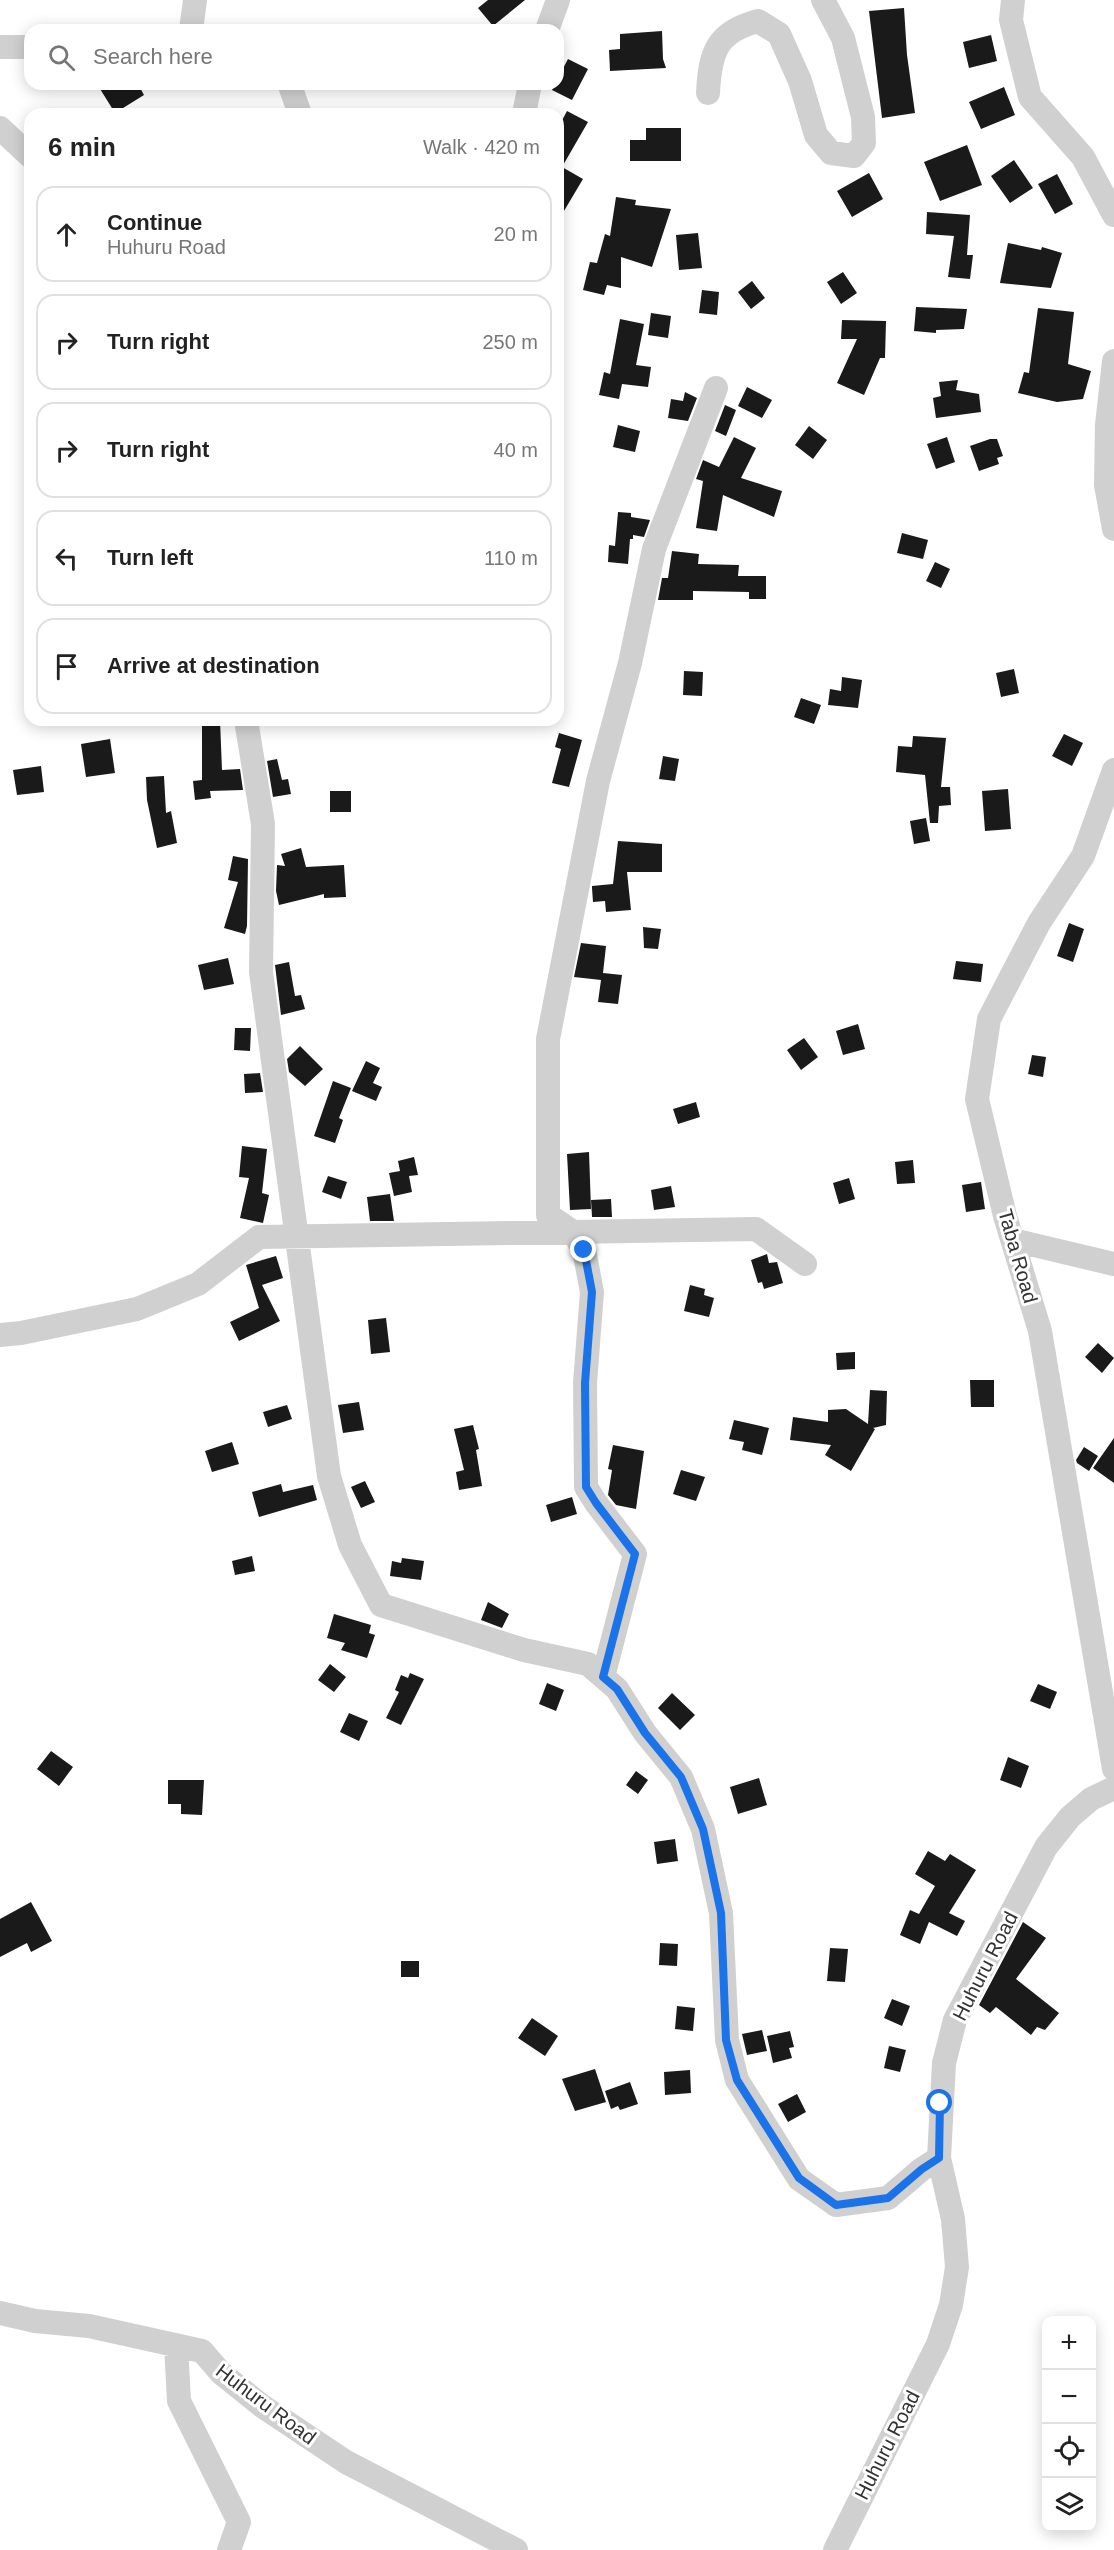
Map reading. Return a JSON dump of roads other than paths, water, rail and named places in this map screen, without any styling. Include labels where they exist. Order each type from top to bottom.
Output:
[{"type":"street","points":[[192,24],[195,0]]},
{"type":"street","points":[[549,24],[558,0]]},
{"type":"street","points":[[708,93],[715,49],[737,26],[758,21],[779,34],[800,81],[816,135],[831,153],[854,156],[864,143],[863,117],[843,38],[823,0]]},
{"type":"street","points":[[1013,0],[1011,20],[1030,97],[1083,157],[1114,215]]},
{"type":"street","points":[[0,47],[24,47]]},
{"type":"street","points":[[291,90],[298,108]]},
{"type":"street","points":[[525,108],[529,90]]},
{"type":"street","points":[[0,128],[24,150]]},
{"type":"street","points":[[1114,362],[1106,485],[1114,529]]},
{"type":"street","points":[[603,1677],[635,1554],[586,1487],[585,1383],[592,1292],[584,1250],[573,1232],[548,1215],[548,1039],[598,781],[630,663],[654,549],[716,388]]},
{"type":"street","points":[[247,726],[263,824],[261,972],[295,1238],[329,1476],[350,1545],[381,1605],[524,1650],[588,1664],[617,1689],[645,1733],[681,1777],[703,1829],[721,1913],[726,2040],[737,2080],[799,2178],[836,2205],[888,2198],[922,2169],[939,2158]]},
{"type":"street","name":"Taba Road","points":[[1114,770],[1083,856],[1040,923],[989,1019],[976,1099],[1013,1240],[1040,1331],[1114,1769]]},
{"type":"street","points":[[0,1335],[21,1333],[137,1309],[198,1284],[259,1237],[756,1229],[805,1264]]},
{"type":"street","points":[[1013,1240],[1114,1264]]},
{"type":"street","name":"Huhuru Road","points":[[835,2550],[938,2344],[951,2305],[957,2266],[953,2219],[939,2158],[944,2062],[955,2020],[1046,1847],[1070,1817],[1091,1799],[1114,1788]]},
{"type":"street","name":"Huhuru Road","points":[[0,2313],[35,2321],[89,2326],[202,2351],[221,2373],[262,2406],[346,2462],[516,2550]]},
{"type":"street","points":[[176,2345],[179,2401],[239,2522],[230,2550]]}]
